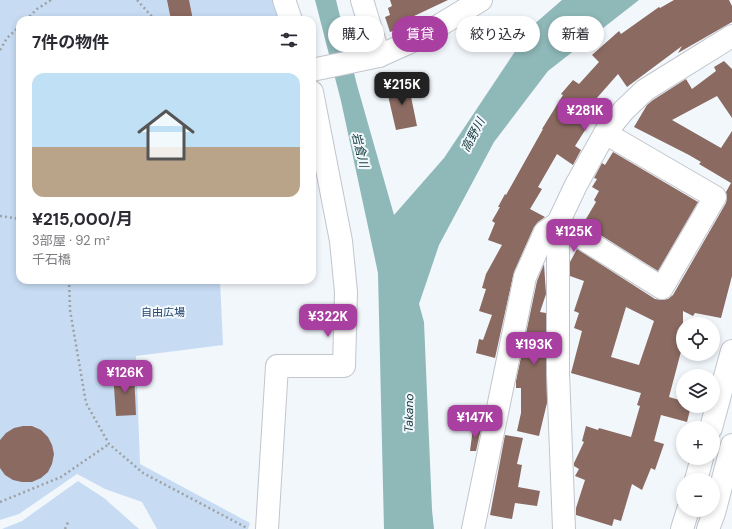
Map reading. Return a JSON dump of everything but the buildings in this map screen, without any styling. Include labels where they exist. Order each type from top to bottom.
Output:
[{"type":"main road","points":[[284,0],[290,16]]},
{"type":"main road","points":[[362,0],[379,56]]},
{"type":"main road","points":[[316,69],[379,56],[417,40],[481,0]]},
{"type":"main road","points":[[564,529],[558,373],[558,223],[576,185],[605,133],[624,110],[645,90],[732,36]]},
{"type":"main road","points":[[267,529],[278,366],[344,366],[346,292],[341,241],[316,113]]},
{"type":"main road","points":[[558,223],[662,288],[715,197],[605,133]]},
{"type":"main road","points":[[474,529],[525,277],[545,232],[558,223]]},
{"type":"main road","points":[[713,421],[732,351]]},
{"type":"main road","points":[[708,529],[714,513],[732,445]]},
{"type":"main road","points":[[682,529],[686,517]]},
{"type":"path","points":[[30,16],[37,9],[51,0]]},
{"type":"path","points":[[137,0],[151,16]]},
{"type":"path","points":[[0,50],[7,38],[16,30]]},
{"type":"path","points":[[0,216],[16,218]]},
{"type":"path","points":[[69,284],[70,310],[86,403],[109,444],[144,473],[249,529]]},
{"type":"path","points":[[0,502],[61,476],[109,444]]},
{"type":"path","points":[[65,529],[69,520]]},
{"type":"green space","name":"自由広場","points":[[0,0],[277,0],[282,16],[16,16],[16,284],[220,284],[223,345],[136,356],[140,464],[250,523],[248,529],[157,529],[142,502],[105,489],[77,474],[19,514],[0,520]]},
{"type":"green space","points":[[78,481],[104,498],[139,529],[2,529],[22,521]]},
{"type":"water","points":[[315,0],[336,0],[340,16],[328,16],[328,50]]},
{"type":"water","points":[[562,0],[639,0],[604,27],[604,16],[548,16],[548,52],[572,52],[548,71],[494,142],[439,245],[419,304],[424,322],[434,529],[384,529],[378,273],[341,101],[328,52],[349,52],[394,215],[444,158],[515,52],[540,52],[540,19]]},
{"type":"water label","name":"高野川","points":[[473,135]]},
{"type":"water label","name":"岩倉川","points":[[360,150]]},
{"type":"water label","name":"Takano","points":[[409,413]]}]
